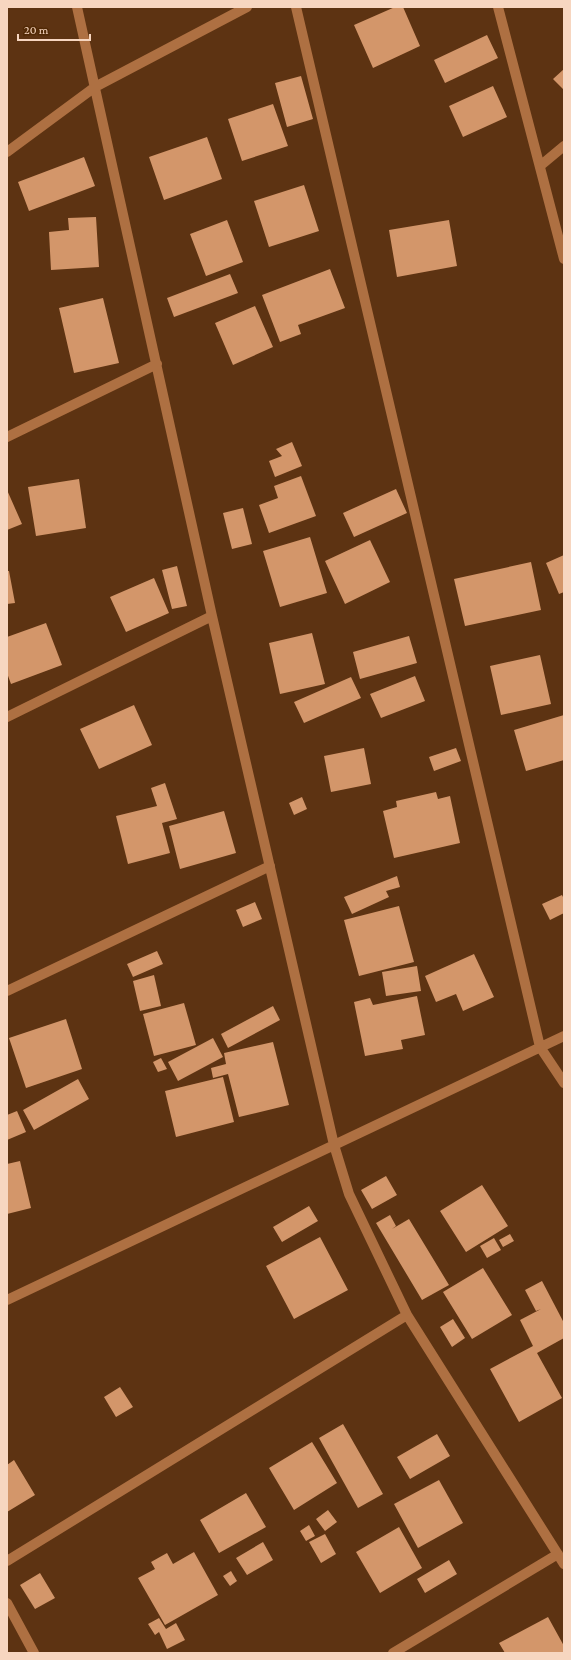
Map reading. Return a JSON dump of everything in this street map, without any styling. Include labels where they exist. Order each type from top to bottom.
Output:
[{"type":"street","points":[[77,7],[212,616],[334,1145],[349,1194],[407,1315],[564,1564]]},
{"type":"street","points":[[7,152],[95,86],[247,7]]},
{"type":"street","points":[[296,7],[540,1047],[564,1083]]},
{"type":"street","points":[[498,7],[564,259]]},
{"type":"street","points":[[540,166],[564,146]]},
{"type":"street","points":[[7,437],[157,364]]},
{"type":"street","points":[[7,717],[212,616]]},
{"type":"street","points":[[7,991],[270,866]]},
{"type":"street","points":[[7,1300],[564,1036]]},
{"type":"street","points":[[7,1561],[407,1315]]},
{"type":"street","points":[[393,1653],[558,1554]]},
{"type":"street","points":[[7,1603],[34,1653]]},
{"type":"building","points":[[395,7],[403,7],[420,46],[373,68],[354,25]]},
{"type":"building","points":[[487,35],[498,58],[445,83],[434,60]]},
{"type":"building","points":[[564,69],[564,90],[553,79]]},
{"type":"building","points":[[301,76],[313,119],[287,127],[275,83]]},
{"type":"building","points":[[493,86],[507,117],[463,137],[449,106]]},
{"type":"building","points":[[273,104],[288,146],[242,161],[228,119]]},
{"type":"building","points":[[207,137],[222,179],[164,200],[149,157]]},
{"type":"building","points":[[84,157],[95,186],[29,211],[18,182]]},
{"type":"building","points":[[304,185],[319,231],[269,247],[254,201]]},
{"type":"building","points":[[96,217],[99,267],[51,270],[49,232],[69,230],[68,218]]},
{"type":"building","points":[[227,220],[243,262],[206,276],[190,234]]},
{"type":"building","points":[[449,220],[457,266],[397,277],[389,230]]},
{"type":"building","points":[[330,269],[345,308],[298,325],[301,334],[280,342],[262,295]]},
{"type":"building","points":[[230,274],[238,293],[174,317],[167,298]]},
{"type":"building","points":[[103,298],[119,363],[74,373],[59,308]]},
{"type":"building","points":[[255,306],[273,347],[233,365],[215,323]]},
{"type":"building","points":[[292,442],[302,466],[275,477],[269,461],[282,456],[276,449]]},
{"type":"building","points":[[301,476],[316,516],[269,533],[259,505],[278,498],[274,486]]},
{"type":"building","points":[[79,479],[86,528],[36,536],[28,487]]},
{"type":"building","points":[[396,489],[407,513],[354,537],[343,513]]},
{"type":"building","points":[[7,490],[22,524],[7,530]]},
{"type":"building","points":[[243,508],[252,544],[232,549],[223,513]]},
{"type":"building","points":[[310,537],[327,593],[280,607],[263,551]]},
{"type":"building","points":[[370,540],[390,582],[345,604],[325,561]]},
{"type":"building","points":[[564,555],[564,592],[559,594],[546,563]]},
{"type":"building","points":[[531,562],[541,610],[465,626],[454,579]]},
{"type":"building","points":[[177,566],[187,606],[172,609],[162,570]]},
{"type":"building","points":[[7,571],[9,571],[15,603],[7,604]]},
{"type":"building","points":[[154,578],[169,613],[126,632],[110,597]]},
{"type":"building","points":[[46,623],[62,665],[11,684],[7,673],[7,637]]},
{"type":"building","points":[[312,633],[325,684],[280,694],[269,643]]},
{"type":"building","points":[[409,636],[417,663],[360,679],[353,652]]},
{"type":"building","points":[[540,655],[551,704],[501,715],[490,666]]},
{"type":"building","points":[[415,676],[425,701],[381,718],[370,694]]},
{"type":"building","points":[[351,677],[361,698],[304,723],[294,702]]},
{"type":"building","points":[[134,705],[152,745],[99,769],[80,729]]},
{"type":"building","points":[[564,715],[564,760],[526,771],[514,730]]},
{"type":"building","points":[[364,748],[371,784],[331,792],[324,756]]},
{"type":"building","points":[[456,748],[461,761],[434,771],[429,757]]},
{"type":"building","points":[[165,783],[177,819],[162,823],[170,853],[128,864],[116,816],[157,806],[151,788]]},
{"type":"building","points":[[436,792],[438,799],[450,796],[460,843],[394,858],[383,811],[397,807],[396,801]]},
{"type":"building","points":[[302,797],[307,809],[294,815],[289,803]]},
{"type":"building","points":[[224,811],[236,853],[180,869],[169,826]]},
{"type":"building","points":[[397,876],[400,887],[386,891],[389,897],[352,914],[344,897]]},
{"type":"building","points":[[562,895],[564,899],[564,913],[550,920],[542,904]]},
{"type":"building","points":[[255,902],[262,919],[243,927],[236,910]]},
{"type":"building","points":[[399,906],[414,962],[359,976],[344,920]]},
{"type":"building","points":[[157,951],[163,964],[133,977],[127,964]]},
{"type":"building","points":[[474,954],[494,997],[463,1011],[456,994],[436,1002],[425,976]]},
{"type":"building","points":[[417,966],[421,991],[386,996],[382,972]]},
{"type":"building","points":[[154,975],[161,1006],[140,1011],[133,981]]},
{"type":"building","points":[[417,996],[425,1035],[401,1040],[403,1049],[365,1056],[354,1002],[370,998],[373,1005]]},
{"type":"building","points":[[184,1003],[196,1045],[154,1056],[143,1014]]},
{"type":"building","points":[[273,1006],[280,1020],[228,1048],[221,1034]]},
{"type":"building","points":[[66,1019],[82,1069],[26,1088],[9,1038]]},
{"type":"building","points":[[213,1038],[223,1057],[178,1081],[168,1062]]},
{"type":"building","points":[[273,1042],[289,1105],[239,1117],[228,1074],[213,1078],[211,1068],[226,1064],[224,1053]]},
{"type":"building","points":[[161,1058],[167,1069],[158,1072],[153,1062]]},
{"type":"building","points":[[223,1077],[234,1122],[176,1137],[165,1091]]},
{"type":"building","points":[[78,1079],[89,1099],[34,1130],[23,1110]]},
{"type":"building","points":[[17,1111],[26,1132],[7,1140],[7,1115]]},
{"type":"building","points":[[20,1161],[31,1208],[7,1214],[7,1164]]},
{"type":"building","points":[[386,1176],[397,1195],[372,1209],[361,1190]]},
{"type":"building","points":[[482,1185],[508,1226],[466,1252],[440,1211]]},
{"type":"building","points":[[309,1206],[318,1221],[282,1242],[273,1227]]},
{"type":"building","points":[[390,1215],[396,1226],[392,1229],[409,1219],[449,1285],[422,1300],[376,1223]]},
{"type":"building","points":[[510,1234],[514,1241],[503,1247],[499,1240]]},
{"type":"building","points":[[320,1237],[348,1290],[294,1319],[266,1266]]},
{"type":"building","points":[[494,1238],[501,1250],[487,1258],[480,1246]]},
{"type":"building","points":[[483,1268],[512,1315],[472,1339],[443,1292]]},
{"type":"building","points":[[542,1281],[564,1323],[564,1338],[537,1353],[562,1398],[519,1422],[490,1369],[533,1346],[520,1320],[541,1309],[536,1311],[525,1290]]},
{"type":"building","points":[[453,1319],[465,1338],[452,1347],[440,1327]]},
{"type":"building","points":[[120,1387],[133,1407],[116,1417],[104,1397]]},
{"type":"building","points":[[343,1424],[383,1494],[358,1508],[319,1438]]},
{"type":"building","points":[[437,1434],[450,1456],[410,1479],[397,1457]]},
{"type":"building","points":[[312,1442],[337,1483],[294,1510],[269,1468]]},
{"type":"building","points":[[14,1460],[35,1495],[7,1512],[7,1465]]},
{"type":"building","points":[[439,1480],[463,1523],[418,1548],[394,1504]]},
{"type":"building","points":[[246,1493],[266,1527],[219,1553],[200,1520]]},
{"type":"building","points":[[328,1510],[337,1522],[325,1531],[316,1519]]},
{"type":"building","points":[[309,1525],[315,1536],[306,1541],[300,1531]]},
{"type":"building","points":[[399,1527],[422,1568],[380,1593],[356,1552]]},
{"type":"building","points":[[325,1534],[336,1554],[321,1563],[309,1542]]},
{"type":"building","points":[[263,1542],[273,1560],[247,1575],[236,1558]]},
{"type":"building","points":[[194,1552],[218,1595],[165,1625],[138,1578],[155,1569],[151,1562],[167,1553],[173,1564]]},
{"type":"building","points":[[449,1560],[457,1574],[425,1593],[417,1579]]},
{"type":"building","points":[[231,1571],[237,1581],[230,1586],[223,1576]]},
{"type":"building","points":[[40,1573],[55,1598],[35,1609],[20,1585]]},
{"type":"building","points":[[548,1617],[564,1646],[564,1653],[505,1653],[499,1643]]},
{"type":"building","points":[[159,1618],[166,1629],[176,1623],[185,1640],[167,1649],[159,1632],[155,1635],[148,1624]]}]
